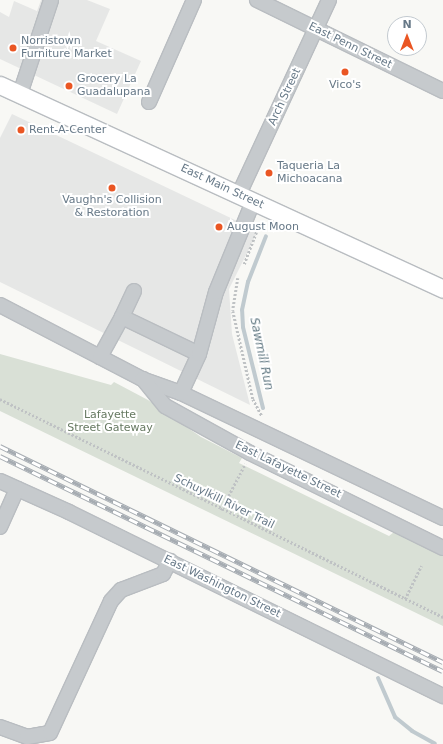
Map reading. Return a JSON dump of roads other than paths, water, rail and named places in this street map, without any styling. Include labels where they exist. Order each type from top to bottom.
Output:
[{"type":"main road","name":"East Main Street","points":[[1,89],[20,94],[443,289]]},
{"type":"street","points":[[20,94],[51,0]]},
{"type":"street","points":[[149,102],[194,0]]},
{"type":"street","name":"East Penn Street","points":[[256,0],[443,91]]},
{"type":"street","name":"Arch Street","points":[[182,393],[199,354],[216,292],[246,198],[329,0]]},
{"type":"street","points":[[100,357],[122,317],[134,291]]},
{"type":"street","name":"East Lafayette Street","points":[[0,305],[142,379],[182,393],[443,518]]},
{"type":"street","points":[[122,317],[199,354]]},
{"type":"street","name":"East Lafayette Street","points":[[142,379],[165,406],[250,453],[443,548]]},
{"type":"street","name":"East Washington Street","points":[[0,481],[170,561],[443,696]]},
{"type":"street","points":[[0,527],[17,489]]},
{"type":"street","points":[[0,727],[27,736],[50,733],[111,601],[121,590],[163,574],[170,561]]},
{"type":"waterway","name":"Sawmill Run","points":[[263,408],[243,327],[242,310],[248,282],[266,236]]},
{"type":"waterway","name":"Sawmill Run","points":[[378,678],[395,717],[412,731],[435,744]]},
{"type":"railway","points":[[0,446],[443,662]]},
{"type":"railway","points":[[0,456],[443,671]]},
{"type":"place","name":"Norristown Furniture Market","points":[[13,48]]},
{"type":"place","name":"Vico's","points":[[345,72]]},
{"type":"place","name":"Grocery La Guadalupana","points":[[69,86]]},
{"type":"place","name":"Rent-A-Center","points":[[21,130]]},
{"type":"place","name":"Taqueria La Michoacana","points":[[269,173]]},
{"type":"place","name":"Vaughn's Collision & Restoration","points":[[112,188]]},
{"type":"place","name":"August Moon","points":[[219,227]]},
{"type":"park label","name":"Lafayette Street Gateway","points":[[110,422]]}]
